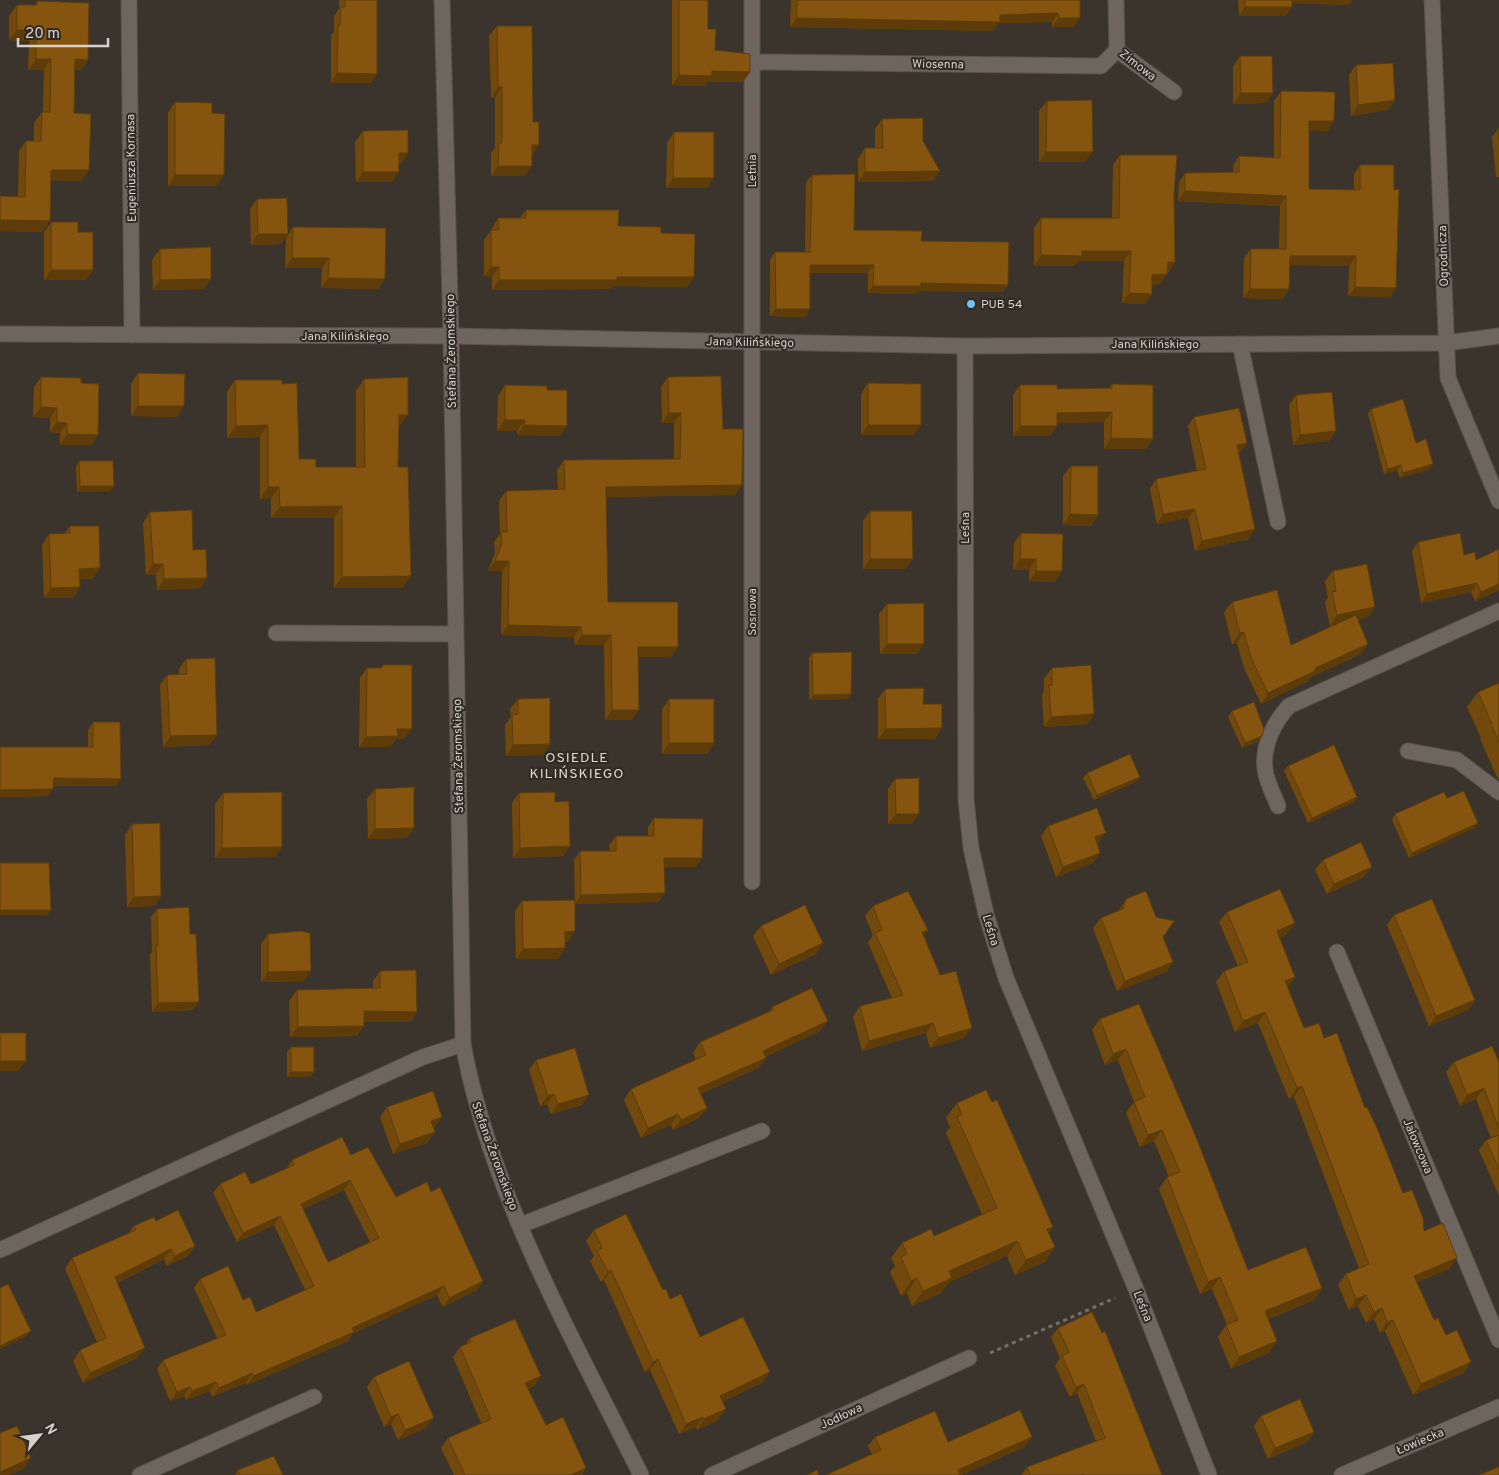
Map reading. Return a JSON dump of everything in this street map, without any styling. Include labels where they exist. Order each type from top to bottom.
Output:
[{"type":"street","name":"Eugeniusza Kornasa","points":[[129,0],[132,335]]},
{"type":"street","name":"Stefana Żeromskiego","points":[[442,0],[451,336],[463,1044],[471,1086],[485,1133],[521,1225],[546,1283],[641,1475]]},
{"type":"street","name":"Letnia","points":[[752,0],[752,342]]},
{"type":"street","name":"Zimowa","points":[[1116,0],[1117,50],[1174,92]]},
{"type":"street","name":"Ogrodnicza","points":[[1432,0],[1448,378],[1499,501]]},
{"type":"street","name":"Wiosenna","points":[[752,62],[1101,66],[1117,50]]},
{"type":"street","name":"Jana Kilińskiego","points":[[0,334],[451,336],[965,346],[1446,343],[1499,336]]},
{"type":"street","name":"Sosnowa","points":[[752,342],[752,882]]},
{"type":"street","points":[[1240,344],[1278,522]]},
{"type":"street","name":"Leśna","points":[[965,346],[966,799],[971,848],[986,914],[1006,978],[1136,1289],[1209,1475]]},
{"type":"street","points":[[1278,806],[1265,769],[1269,738],[1276,720],[1289,706],[1499,611]]},
{"type":"street","points":[[276,633],[455,634]]},
{"type":"street","points":[[1408,751],[1457,760],[1499,792]]},
{"type":"street","name":"Jałowcowa","points":[[1337,952],[1499,1340]]},
{"type":"street","points":[[0,1250],[423,1057],[463,1044]]},
{"type":"street","points":[[521,1225],[762,1131]]},
{"type":"street","name":"Jodłowa","points":[[712,1475],[969,1358]]},
{"type":"street","points":[[140,1475],[314,1397]]},
{"type":"street","name":"Łowiecka","points":[[1342,1475],[1499,1407]]},
{"type":"path","points":[[969,1358],[994,1352],[1136,1289]]},
{"type":"building","points":[[345,0],[377,0],[377,74],[337,73],[338,26],[340,26],[341,7],[345,7]]},
{"type":"building","points":[[679,0],[708,0],[708,29],[716,29],[715,50],[750,54],[750,72],[712,71],[712,76],[679,75]]},
{"type":"building","points":[[797,0],[1080,0],[1080,18],[1059,18],[1058,13],[1000,15],[1000,22],[797,18]]},
{"type":"building","points":[[1245,0],[1292,0],[1292,7],[1245,7]]},
{"type":"building","points":[[37,1],[89,3],[88,60],[75,59],[74,113],[91,114],[89,170],[51,170],[50,221],[0,220],[0,196],[25,197],[26,141],[41,141],[42,112],[50,112],[51,59],[36,59],[36,30],[17,30],[17,5],[37,5]]},
{"type":"building","points":[[497,26],[532,26],[533,122],[539,122],[539,145],[532,145],[532,166],[498,166],[499,143],[502,143],[502,87],[498,87]]},
{"type":"building","points":[[1240,56],[1272,56],[1273,93],[1241,93]]},
{"type":"building","points":[[1393,63],[1395,100],[1358,105],[1356,65]]},
{"type":"building","points":[[1281,91],[1335,92],[1334,121],[1309,121],[1309,189],[1360,190],[1360,165],[1394,165],[1394,190],[1399,189],[1396,288],[1355,287],[1356,256],[1290,256],[1289,289],[1250,289],[1251,249],[1286,249],[1286,196],[1185,191],[1185,173],[1239,172],[1239,156],[1280,158]]},
{"type":"building","points":[[1092,100],[1093,152],[1046,152],[1047,101]]},
{"type":"building","points":[[175,102],[212,103],[212,113],[225,114],[224,175],[175,175]]},
{"type":"building","points":[[923,118],[923,141],[940,171],[865,172],[865,148],[883,148],[882,119]]},
{"type":"building","points":[[408,130],[408,153],[399,153],[399,172],[363,172],[363,131]]},
{"type":"building","points":[[674,132],[714,132],[714,178],[673,178]]},
{"type":"building","points":[[1120,155],[1177,155],[1174,194],[1175,262],[1168,262],[1167,274],[1152,275],[1152,294],[1129,293],[1131,251],[1082,251],[1082,256],[1041,255],[1041,218],[1119,218]]},
{"type":"building","points":[[855,174],[854,230],[922,231],[921,241],[1009,242],[1008,285],[921,283],[921,286],[873,286],[874,265],[810,265],[810,309],[776,309],[775,252],[810,252],[812,175]]},
{"type":"building","points":[[287,198],[288,234],[258,234],[257,199]]},
{"type":"building","points":[[526,210],[619,210],[618,226],[661,227],[661,233],[695,234],[694,277],[617,277],[617,280],[499,280],[499,267],[491,267],[491,230],[499,230],[498,218],[526,218]]},
{"type":"building","points":[[51,222],[78,222],[78,232],[93,232],[93,270],[51,270]]},
{"type":"building","points":[[293,227],[386,228],[385,279],[328,278],[329,258],[292,258]]},
{"type":"building","points":[[211,247],[211,279],[160,280],[160,249]]},
{"type":"building","points":[[138,373],[185,374],[184,406],[138,406]]},
{"type":"building","points":[[721,376],[723,429],[743,429],[742,485],[606,487],[608,602],[678,602],[678,647],[638,647],[639,710],[612,710],[611,635],[582,635],[581,627],[508,625],[509,561],[495,561],[502,543],[501,532],[507,532],[506,491],[565,489],[564,460],[680,459],[681,413],[669,413],[668,377]]},
{"type":"building","points":[[41,377],[81,378],[81,383],[99,384],[98,435],[67,434],[67,423],[57,422],[57,408],[41,407]]},
{"type":"building","points":[[408,377],[408,415],[399,415],[398,467],[408,467],[411,576],[342,577],[342,506],[280,507],[279,487],[268,487],[268,425],[236,426],[235,380],[282,380],[282,384],[297,383],[299,459],[316,459],[316,467],[365,467],[364,379]]},
{"type":"building","points":[[868,383],[921,384],[921,425],[868,425]]},
{"type":"building","points":[[1112,384],[1153,385],[1153,439],[1111,438],[1112,412],[1057,413],[1057,426],[1020,426],[1020,385],[1057,385],[1057,389],[1112,388]]},
{"type":"building","points":[[505,385],[547,386],[547,390],[567,390],[567,426],[524,425],[525,420],[505,420]]},
{"type":"building","points":[[1332,392],[1336,431],[1300,435],[1296,395]]},
{"type":"building","points":[[1403,399],[1416,443],[1426,439],[1433,464],[1403,473],[1401,465],[1388,469],[1371,409]]},
{"type":"building","points":[[1239,408],[1247,443],[1237,445],[1255,529],[1202,541],[1195,509],[1163,514],[1156,479],[1206,469],[1194,417]]},
{"type":"building","points":[[79,461],[113,461],[114,486],[80,486]]},
{"type":"building","points":[[1071,466],[1098,466],[1098,515],[1070,514]]},
{"type":"building","points":[[192,510],[193,550],[206,549],[207,578],[164,579],[163,564],[153,564],[150,512]]},
{"type":"building","points":[[870,511],[912,511],[913,559],[870,559]]},
{"type":"building","points":[[70,526],[99,526],[100,568],[79,569],[80,587],[51,588],[49,534],[70,533]]},
{"type":"building","points":[[1021,533],[1063,534],[1062,571],[1036,571],[1036,559],[1020,559]]},
{"type":"building","points":[[1460,533],[1464,555],[1475,552],[1476,560],[1499,549],[1499,584],[1481,592],[1477,583],[1427,594],[1418,542]]},
{"type":"building","points":[[1367,564],[1375,607],[1337,615],[1332,592],[1336,591],[1333,571]]},
{"type":"building","points":[[1277,590],[1291,645],[1356,615],[1368,644],[1315,668],[1315,671],[1268,693],[1251,658],[1244,632],[1240,633],[1232,602]]},
{"type":"building","points":[[924,603],[924,644],[887,644],[887,604]]},
{"type":"building","points":[[852,652],[851,694],[813,695],[812,653]]},
{"type":"building","points":[[215,658],[217,735],[170,736],[167,675],[187,674],[186,659]]},
{"type":"building","points":[[383,665],[412,665],[412,729],[397,729],[398,736],[366,737],[367,668],[382,668]]},
{"type":"building","points":[[1091,665],[1094,714],[1051,717],[1049,685],[1052,685],[1052,668]]},
{"type":"building","points":[[1499,683],[1499,742],[1478,692]]},
{"type":"building","points":[[924,688],[923,704],[942,704],[942,728],[886,729],[885,689]]},
{"type":"building","points":[[550,698],[550,744],[513,745],[512,715],[518,714],[518,699]]},
{"type":"building","points":[[669,699],[714,699],[714,743],[669,743]]},
{"type":"building","points":[[1254,702],[1264,729],[1262,736],[1245,743],[1232,711]]},
{"type":"building","points":[[93,722],[120,722],[121,779],[54,778],[53,789],[0,790],[0,747],[93,747]]},
{"type":"building","points":[[1334,745],[1357,797],[1312,818],[1288,766]]},
{"type":"building","points":[[1130,754],[1140,777],[1097,795],[1087,773]]},
{"type":"building","points":[[919,778],[919,814],[896,814],[895,779]]},
{"type":"building","points":[[414,787],[414,828],[375,829],[375,789]]},
{"type":"building","points":[[1464,791],[1478,823],[1412,853],[1395,814],[1444,792],[1447,798]]},
{"type":"building","points":[[282,792],[282,847],[222,848],[223,793]]},
{"type":"building","points":[[555,792],[555,802],[569,801],[570,846],[520,848],[519,793]]},
{"type":"building","points":[[1097,808],[1106,833],[1095,837],[1100,853],[1063,867],[1048,826]]},
{"type":"building","points":[[654,818],[703,819],[702,858],[664,858],[665,893],[581,895],[580,851],[616,851],[616,836],[654,836]]},
{"type":"building","points":[[160,823],[161,896],[134,897],[132,824]]},
{"type":"building","points":[[1361,842],[1372,867],[1334,884],[1323,860]]},
{"type":"building","points":[[0,863],[49,863],[51,910],[0,910]]},
{"type":"building","points":[[1280,889],[1295,923],[1277,931],[1295,977],[1285,981],[1304,1028],[1319,1023],[1324,1038],[1337,1033],[1365,1108],[1367,1107],[1377,1128],[1403,1193],[1412,1190],[1423,1218],[1424,1231],[1443,1223],[1457,1258],[1414,1276],[1434,1320],[1438,1318],[1446,1335],[1457,1330],[1471,1362],[1421,1384],[1393,1320],[1387,1322],[1382,1308],[1374,1312],[1366,1295],[1356,1299],[1346,1274],[1369,1264],[1302,1086],[1297,1088],[1265,1012],[1243,1021],[1224,971],[1248,962],[1227,912]]},
{"type":"building","points":[[908,891],[928,930],[922,932],[940,975],[956,971],[972,1028],[938,1038],[933,1023],[869,1041],[860,1006],[903,995],[875,933],[882,930],[873,906]]},
{"type":"building","points":[[1146,891],[1156,917],[1174,921],[1163,937],[1173,962],[1125,981],[1101,918],[1123,909],[1126,899]]},
{"type":"building","points":[[1432,899],[1475,1000],[1436,1016],[1394,915]]},
{"type":"building","points":[[575,900],[575,931],[565,932],[565,948],[523,949],[522,901]]},
{"type":"building","points":[[805,905],[823,943],[779,964],[761,926]]},
{"type":"building","points":[[189,907],[190,934],[196,934],[199,1002],[158,1003],[157,909]]},
{"type":"building","points":[[300,931],[310,933],[311,971],[268,972],[268,934]]},
{"type":"building","points":[[416,970],[417,1012],[364,1011],[364,1026],[298,1027],[297,990],[380,988],[380,971]]},
{"type":"building","points":[[812,988],[828,1021],[763,1051],[766,1058],[698,1088],[707,1108],[681,1120],[678,1114],[648,1128],[631,1089],[706,1055],[700,1042],[773,1010],[772,1007]]},
{"type":"building","points":[[1139,1004],[1194,1132],[1248,1270],[1306,1247],[1322,1288],[1265,1311],[1277,1341],[1239,1357],[1226,1325],[1238,1320],[1220,1277],[1208,1282],[1167,1177],[1180,1172],[1162,1130],[1148,1135],[1134,1102],[1145,1097],[1126,1049],[1113,1054],[1100,1019]]},
{"type":"building","points":[[0,1033],[26,1033],[26,1061],[0,1061]]},
{"type":"building","points":[[1492,1046],[1499,1062],[1499,1129],[1484,1088],[1467,1095],[1454,1062]]},
{"type":"building","points":[[291,1047],[314,1047],[314,1072],[291,1072]]},
{"type":"building","points":[[575,1048],[589,1095],[558,1104],[554,1094],[548,1096],[536,1060]]},
{"type":"building","points":[[986,1090],[992,1102],[997,1100],[1029,1172],[1053,1227],[1047,1229],[1055,1247],[1026,1260],[1017,1241],[949,1271],[952,1278],[923,1291],[917,1278],[911,1281],[901,1257],[907,1254],[902,1243],[931,1229],[934,1236],[997,1208],[957,1117],[962,1115],[957,1103]]},
{"type":"building","points":[[433,1091],[442,1117],[431,1121],[435,1132],[400,1144],[387,1107]]},
{"type":"building","points":[[1499,1135],[1499,1169],[1486,1140]]},
{"type":"building","points":[[342,1137],[351,1155],[368,1147],[396,1197],[427,1182],[431,1192],[440,1187],[483,1281],[449,1298],[444,1286],[352,1328],[354,1332],[253,1376],[252,1373],[219,1388],[216,1382],[192,1391],[190,1387],[177,1392],[163,1360],[226,1335],[200,1279],[228,1266],[243,1300],[250,1297],[256,1312],[314,1286],[280,1216],[243,1233],[220,1184],[245,1172],[251,1184],[294,1165],[292,1160]],"holes":[[[350,1180],[379,1238],[328,1262],[301,1204]]]},
{"type":"building","points":[[178,1210],[195,1246],[175,1256],[171,1249],[115,1277],[145,1348],[90,1373],[80,1350],[106,1338],[72,1258],[136,1230],[134,1226],[154,1217],[156,1221]]},
{"type":"building","points":[[626,1214],[663,1290],[666,1289],[670,1299],[681,1294],[700,1337],[743,1317],[770,1372],[720,1396],[726,1409],[704,1419],[703,1417],[686,1424],[658,1359],[653,1362],[611,1270],[608,1272],[597,1251],[602,1248],[594,1230]]},
{"type":"building","points":[[8,1284],[31,1331],[0,1346],[0,1288]]},
{"type":"building","points":[[1092,1312],[1102,1333],[1105,1331],[1162,1475],[1030,1475],[1027,1467],[1105,1438],[1084,1384],[1076,1387],[1062,1356],[1069,1352],[1058,1328]]},
{"type":"building","points":[[515,1319],[541,1376],[525,1383],[546,1425],[563,1417],[586,1468],[571,1475],[465,1475],[448,1438],[491,1419],[460,1347],[471,1342],[470,1338]]},
{"type":"building","points":[[409,1361],[434,1418],[405,1430],[398,1414],[391,1417],[374,1377]]},
{"type":"building","points":[[1300,1399],[1314,1432],[1275,1448],[1261,1416]]},
{"type":"building","points":[[1020,1410],[1032,1437],[958,1470],[960,1475],[826,1475],[881,1450],[875,1437],[935,1411],[948,1442]]},
{"type":"building","points":[[17,1426],[31,1458],[0,1472],[0,1433]]},
{"type":"building","points":[[274,1456],[283,1475],[240,1475],[238,1470]]},
{"type":"building","points":[[1499,1467],[1499,1475],[1479,1475]]},
{"type":"building","points":[[817,1470],[819,1475],[807,1475]]},
{"type":"place","name":"PUB 54","points":[[971,304]]},
{"type":"district","name":"OSIEDLE KILIŃSKIEGO","points":[[577,766]]}]
